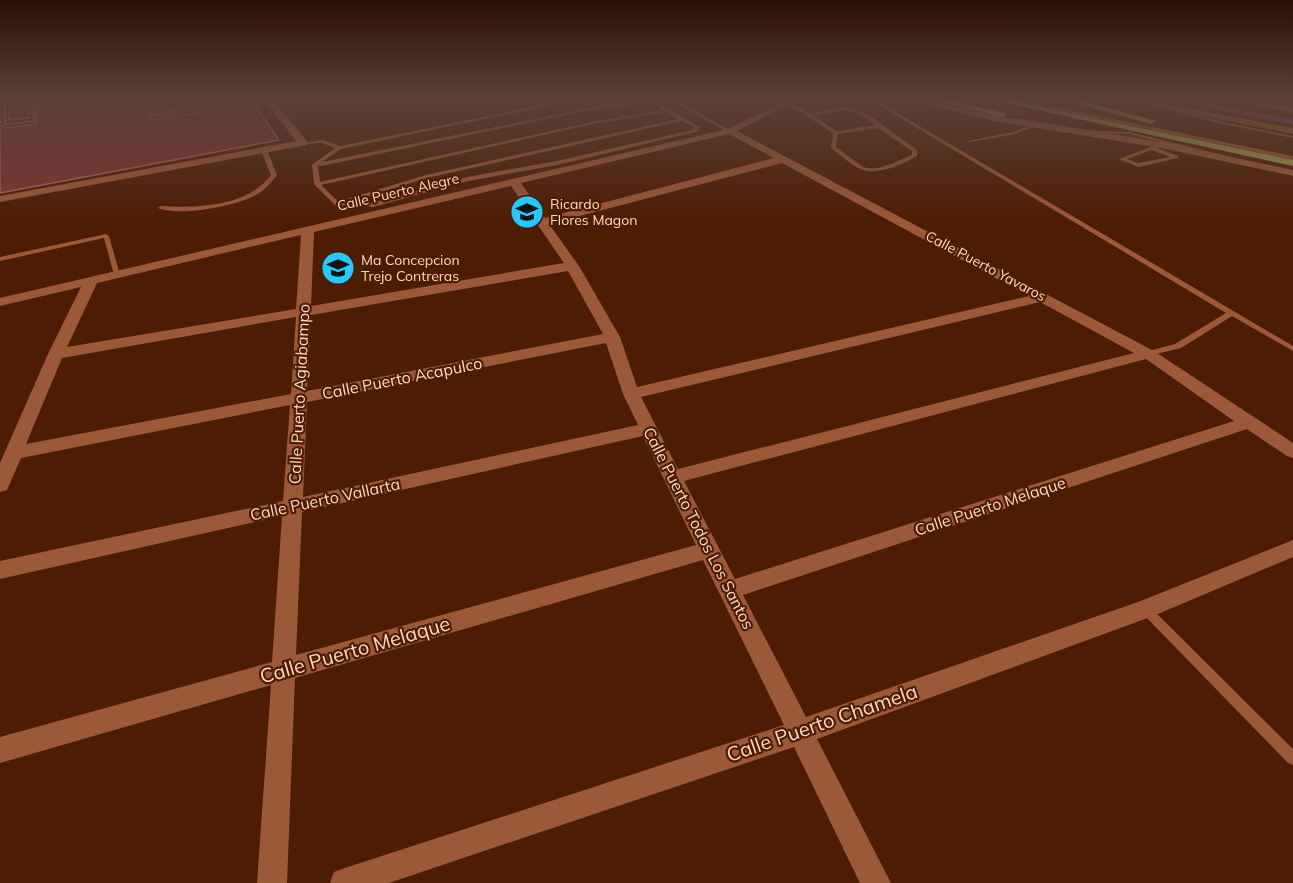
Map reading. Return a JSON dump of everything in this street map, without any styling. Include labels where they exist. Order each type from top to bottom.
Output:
[{"type":"highway","points":[[1190,139],[1293,160]]},
{"type":"highway","points":[[1233,139],[1293,152]]},
{"type":"street","points":[[0,199],[303,143],[300,139]]},
{"type":"street","name":"Calle Puerto Alegre","points":[[0,302],[694,139]]},
{"type":"street","name":"Calle Puerto Yavaros","points":[[746,139],[1148,354],[1293,452]]},
{"type":"street","points":[[1115,139],[1293,173]]},
{"type":"street","points":[[543,222],[784,159]]},
{"type":"street","name":"Calle Puerto Todos Los Santos","points":[[513,180],[572,266],[612,337],[631,394],[876,883]]},
{"type":"street","name":"Calle Puerto Agiabampo","points":[[272,883],[308,229]]},
{"type":"street","points":[[56,354],[572,266]]},
{"type":"street","points":[[0,485],[56,354],[91,281]]},
{"type":"street","points":[[631,394],[1043,297]]},
{"type":"street","name":"Calle Puerto Acapulco","points":[[15,453],[612,337]]},
{"type":"street","points":[[674,477],[1148,354]]},
{"type":"street","name":"Calle Puerto Melaque","points":[[730,590],[1249,422]]},
{"type":"street","name":"Calle Puerto Vallarta","points":[[0,570],[649,429]]},
{"type":"street","name":"Calle Puerto Chamela","points":[[345,883],[373,878],[801,732],[1145,609],[1293,548]]},
{"type":"street","name":"Calle Puerto Melaque","points":[[0,750],[710,550]]},
{"type":"lane","points":[[315,165],[339,148],[382,139]]},
{"type":"lane","points":[[315,165],[441,139]]},
{"type":"lane","points":[[317,184],[519,139]]},
{"type":"lane","points":[[337,204],[420,178],[590,139]]},
{"type":"lane","points":[[315,165],[317,184],[337,204],[373,205],[458,181],[557,164],[660,139]]},
{"type":"lane","points":[[835,139],[833,147],[861,168],[879,170],[914,156],[915,151],[898,139]]},
{"type":"lane","points":[[938,139],[1293,349]]},
{"type":"lane","points":[[970,141],[980,139]]},
{"type":"lane","points":[[1157,139],[1252,164]]},
{"type":"lane","points":[[1196,139],[1293,160]]},
{"type":"lane","points":[[1228,139],[1293,152]]},
{"type":"lane","points":[[303,143],[323,141],[339,148]]},
{"type":"lane","points":[[1156,147],[1176,157],[1138,165],[1122,159],[1123,158],[1156,147]]},
{"type":"lane","points":[[161,208],[184,210],[222,204],[261,192],[274,175],[264,150]]},
{"type":"lane","points":[[0,259],[106,236],[117,274]]},
{"type":"lane","points":[[1148,354],[1178,345],[1231,313]]},
{"type":"lane","points":[[1145,609],[1293,758]]},
{"type":"building","points":[[0,139],[279,140],[0,193]]},
{"type":"place","name":"Ricardo Flores Magon","points":[[527,212]]},
{"type":"place","name":"Ma Concepcion Trejo Contreras","points":[[338,268]]}]
